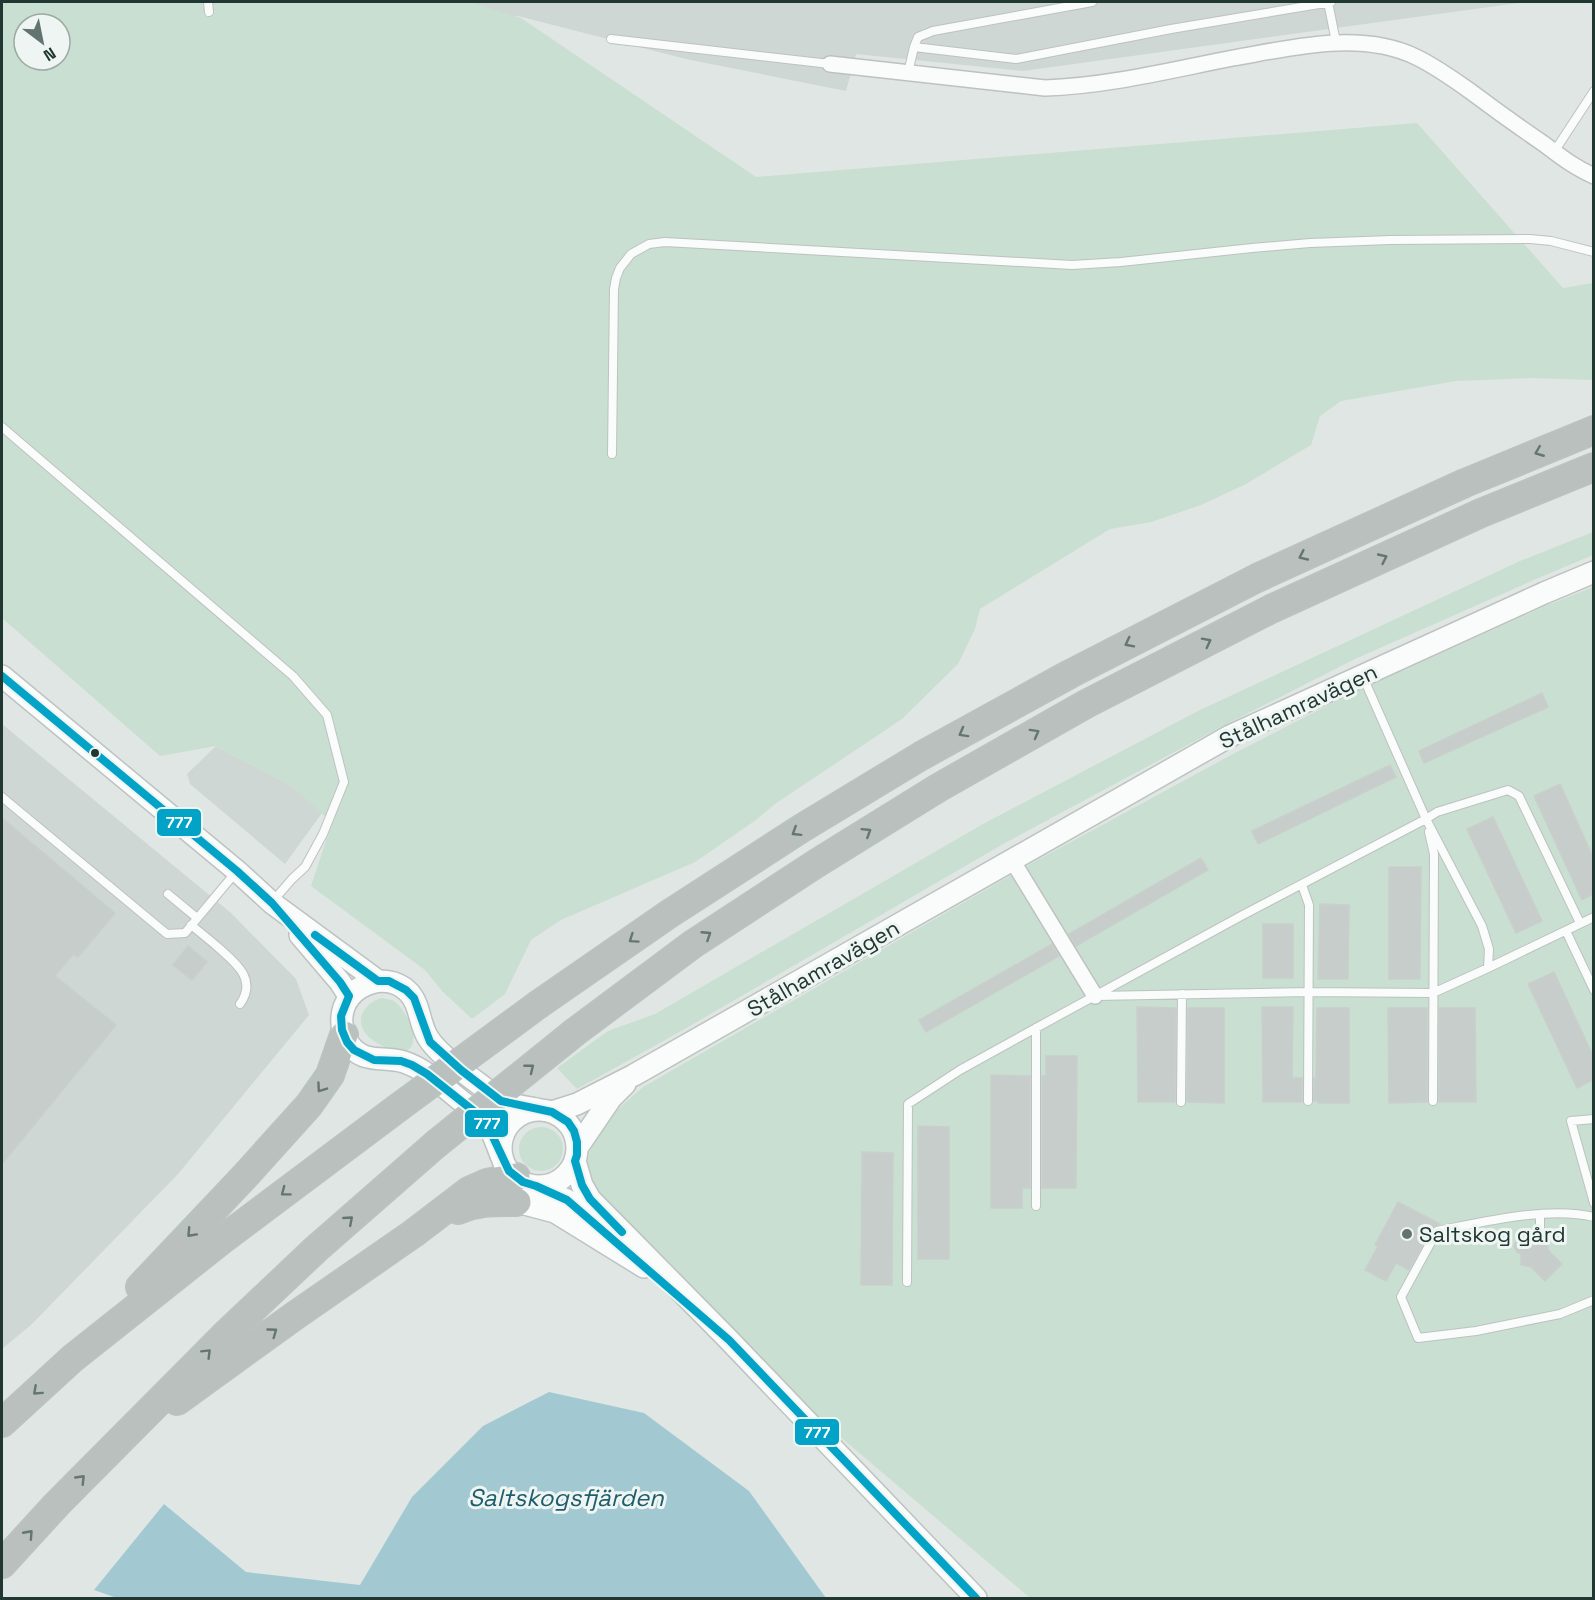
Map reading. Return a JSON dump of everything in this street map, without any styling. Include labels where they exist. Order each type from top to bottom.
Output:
[{"type":"highway","points":[[73,1358],[223,1239],[539,1004],[669,914],[802,828],[921,756],[1070,674],[1257,578],[1465,483],[1593,430]]},
{"type":"highway","points":[[2,1564],[106,1454],[223,1337],[316,1249],[436,1144],[575,1032],[693,944],[938,788],[1086,704],[1271,609],[1481,513],[1593,467]]},
{"type":"highway","points":[[2,1424],[73,1358],[309,1105],[330,1075],[344,1035]]},
{"type":"highway","points":[[106,1454],[469,1191],[487,1183],[518,1181]]},
{"type":"main road","name":"Stålhamravägen","points":[[546,1111],[577,1104],[634,1075],[1230,736],[1593,572]]},
{"type":"main road","points":[[2,676],[237,871],[272,903],[378,981]]},
{"type":"main road","points":[[272,903],[340,982],[349,996]]},
{"type":"main road","points":[[729,1340],[644,1267],[555,1212],[518,1181],[484,1120],[427,1074],[401,1061],[374,1060],[354,1050],[344,1035],[341,1016],[349,996],[358,987],[378,981],[389,981],[398,985],[414,998],[430,1042],[461,1070],[501,1101],[546,1111],[567,1122],[574,1131],[582,1185],[590,1199],[729,1340],[976,1599]]},
{"type":"main road","name":"Stålhamravägen","points":[[576,1155],[611,1098],[634,1075]]},
{"type":"main road","points":[[518,1181],[501,1140],[505,1130],[518,1116],[529,1111],[546,1111]]},
{"type":"main road","points":[[518,1181],[548,1185],[569,1172],[576,1155]]},
{"type":"street","points":[[830,64],[1045,88],[1072,87],[1278,50],[1351,42],[1416,56],[1444,73],[1554,152],[1593,176]]},
{"type":"street","points":[[1012,860],[1095,996]]},
{"type":"lane","points":[[208,2],[209,12]]},
{"type":"lane","points":[[908,73],[918,37],[933,31],[1092,2]]},
{"type":"lane","points":[[914,47],[1016,59],[1329,2],[1336,42]]},
{"type":"lane","points":[[611,39],[830,64]]},
{"type":"lane","points":[[1554,152],[1593,91]]},
{"type":"lane","points":[[612,454],[614,289],[616,278],[625,261],[631,254],[649,244],[665,242],[1072,265],[1299,244],[1390,240],[1530,239],[1551,241],[1593,252]]},
{"type":"lane","points":[[2,427],[293,676],[327,715],[344,782],[323,834],[307,862],[272,903]]},
{"type":"lane","points":[[1362,676],[1426,819],[1482,926],[1489,949],[1488,968]]},
{"type":"lane","points":[[907,1282],[908,1104],[960,1070],[1241,916],[1437,812],[1508,790],[1519,796],[1580,923]]},
{"type":"lane","points":[[2,797],[167,934],[184,933],[237,871]]},
{"type":"lane","points":[[1426,819],[1434,854],[1433,1101]]},
{"type":"lane","points":[[1302,885],[1309,905],[1308,1101]]},
{"type":"lane","points":[[168,894],[239,966],[247,982],[244,999],[240,1004]]},
{"type":"lane","points":[[1095,996],[1307,992],[1433,993],[1593,917]]},
{"type":"lane","points":[[1566,931],[1593,990]]},
{"type":"lane","points":[[1181,1102],[1182,994]]},
{"type":"lane","points":[[1036,1028],[1036,1206]]},
{"type":"lane","points":[[1593,1119],[1571,1121],[1593,1203]]},
{"type":"lane","points":[[1593,1217],[1578,1214],[1540,1214],[1437,1231],[1401,1297],[1418,1338],[1476,1331],[1560,1314],[1593,1300]]},
{"type":"lane","points":[[1540,1214],[1540,1234]]},
{"type":"shaded area","points":[[13,2],[1526,2],[1023,71],[856,54],[846,91],[686,59],[518,16],[235,40],[72,25],[72,12],[34,12]]},
{"type":"shaded area","points":[[2,724],[231,913],[296,979],[309,1015],[178,1174],[32,1324],[2,1349]]},
{"type":"shaded area","points":[[216,746],[292,786],[322,813],[285,864],[190,784],[187,774]]},
{"type":"green space","points":[[2,2],[470,2],[521,18],[756,177],[1417,123],[1563,288],[1593,283],[1593,380],[1532,378],[1456,381],[1341,401],[1320,416],[1311,445],[1246,484],[1201,505],[1151,522],[1110,529],[980,609],[975,629],[958,664],[902,719],[775,804],[756,820],[695,862],[561,920],[531,940],[505,994],[472,1019],[442,991],[425,970],[311,886],[332,823],[292,786],[216,746],[160,756],[2,618]]},
{"type":"green space","points":[[1593,532],[1593,555],[1355,659],[1221,727],[1005,843],[577,1089],[557,1068],[608,1031],[655,1014],[983,824],[1198,711],[1520,561]]},
{"type":"green space","points":[[1593,587],[1593,1598],[1030,1598],[791,1395],[664,1257],[595,1194],[586,1167],[591,1147],[604,1121],[643,1087],[1034,862],[1233,754],[1342,698]]},
{"type":"green space","points":[[381,998],[394,1001],[407,1017],[413,1032],[412,1046],[408,1050],[398,1051],[386,1047],[366,1034],[361,1023],[363,1012],[375,1000]]},
{"type":"green space","points":[[541,1127],[557,1133],[563,1149],[557,1165],[541,1171],[525,1165],[519,1149],[525,1133]]},
{"type":"water","name":"Saltskogsfjärden","points":[[549,1392],[644,1413],[749,1491],[826,1598],[117,1598],[94,1590],[164,1504],[246,1572],[360,1585],[412,1497],[483,1426]]},
{"type":"building","points":[[1542,693],[1548,707],[1424,763],[1419,751]]},
{"type":"building","points":[[1390,765],[1396,777],[1258,844],[1252,831]]},
{"type":"building","points":[[1560,784],[1593,857],[1593,894],[1582,900],[1534,796]]},
{"type":"building","points":[[1493,817],[1542,921],[1516,933],[1467,829]]},
{"type":"building","points":[[2,818],[115,913],[78,957],[73,954],[55,976],[116,1025],[2,1164]]},
{"type":"building","points":[[1201,858],[1208,870],[1076,946],[1069,934]]},
{"type":"building","points":[[1389,867],[1421,867],[1420,979],[1389,979]]},
{"type":"building","points":[[1320,904],[1349,905],[1348,979],[1318,979]]},
{"type":"building","points":[[1263,924],[1293,924],[1293,978],[1263,978]]},
{"type":"building","points":[[1052,944],[1059,956],[926,1032],[919,1020]]},
{"type":"building","points":[[188,946],[207,962],[192,980],[173,965]]},
{"type":"building","points":[[1554,972],[1593,1056],[1593,1080],[1577,1088],[1528,984]]},
{"type":"building","points":[[1137,1007],[1176,1008],[1175,1102],[1138,1102]]},
{"type":"building","points":[[1262,1007],[1293,1007],[1292,1078],[1302,1078],[1302,1102],[1263,1102]]},
{"type":"building","points":[[1188,1008],[1224,1008],[1224,1103],[1187,1102]]},
{"type":"building","points":[[1317,1008],[1349,1008],[1349,1103],[1314,1101]]},
{"type":"building","points":[[1388,1008],[1427,1008],[1427,1102],[1389,1103]]},
{"type":"building","points":[[1439,1008],[1475,1008],[1476,1102],[1439,1102]]},
{"type":"building","points":[[1046,1056],[1077,1056],[1076,1188],[1042,1188],[1042,1076],[1046,1076]]},
{"type":"building","points":[[991,1075],[1030,1076],[1030,1188],[1022,1188],[1022,1208],[991,1208]]},
{"type":"building","points":[[918,1126],[949,1127],[949,1259],[918,1259]]},
{"type":"building","points":[[862,1152],[893,1153],[892,1285],[861,1285]]},
{"type":"building","name":"Saltskog gård","points":[[1398,1202],[1440,1224],[1432,1228],[1409,1270],[1396,1263],[1386,1281],[1365,1270],[1378,1246],[1375,1245]]},
{"type":"building","points":[[1517,1240],[1548,1240],[1548,1250],[1562,1264],[1545,1281],[1531,1267],[1521,1265],[1521,1254],[1514,1246]]},
{"type":"transit line","name":"777","points":[[2,676],[237,871],[272,903],[340,982],[349,996],[341,1016],[342,1030],[347,1042],[354,1050],[374,1060],[401,1061],[412,1065],[427,1074],[485,1120],[509,1171],[523,1182],[567,1200],[729,1340],[976,1598]]},
{"type":"transit line","name":"777","points":[[315,935],[378,981],[389,981],[406,990],[414,998],[430,1042],[501,1101],[552,1112],[568,1122],[577,1142],[575,1161],[582,1185],[590,1199],[622,1232]]},
{"type":"place","name":"Saltskog gård","points":[[1407,1234]]}]
